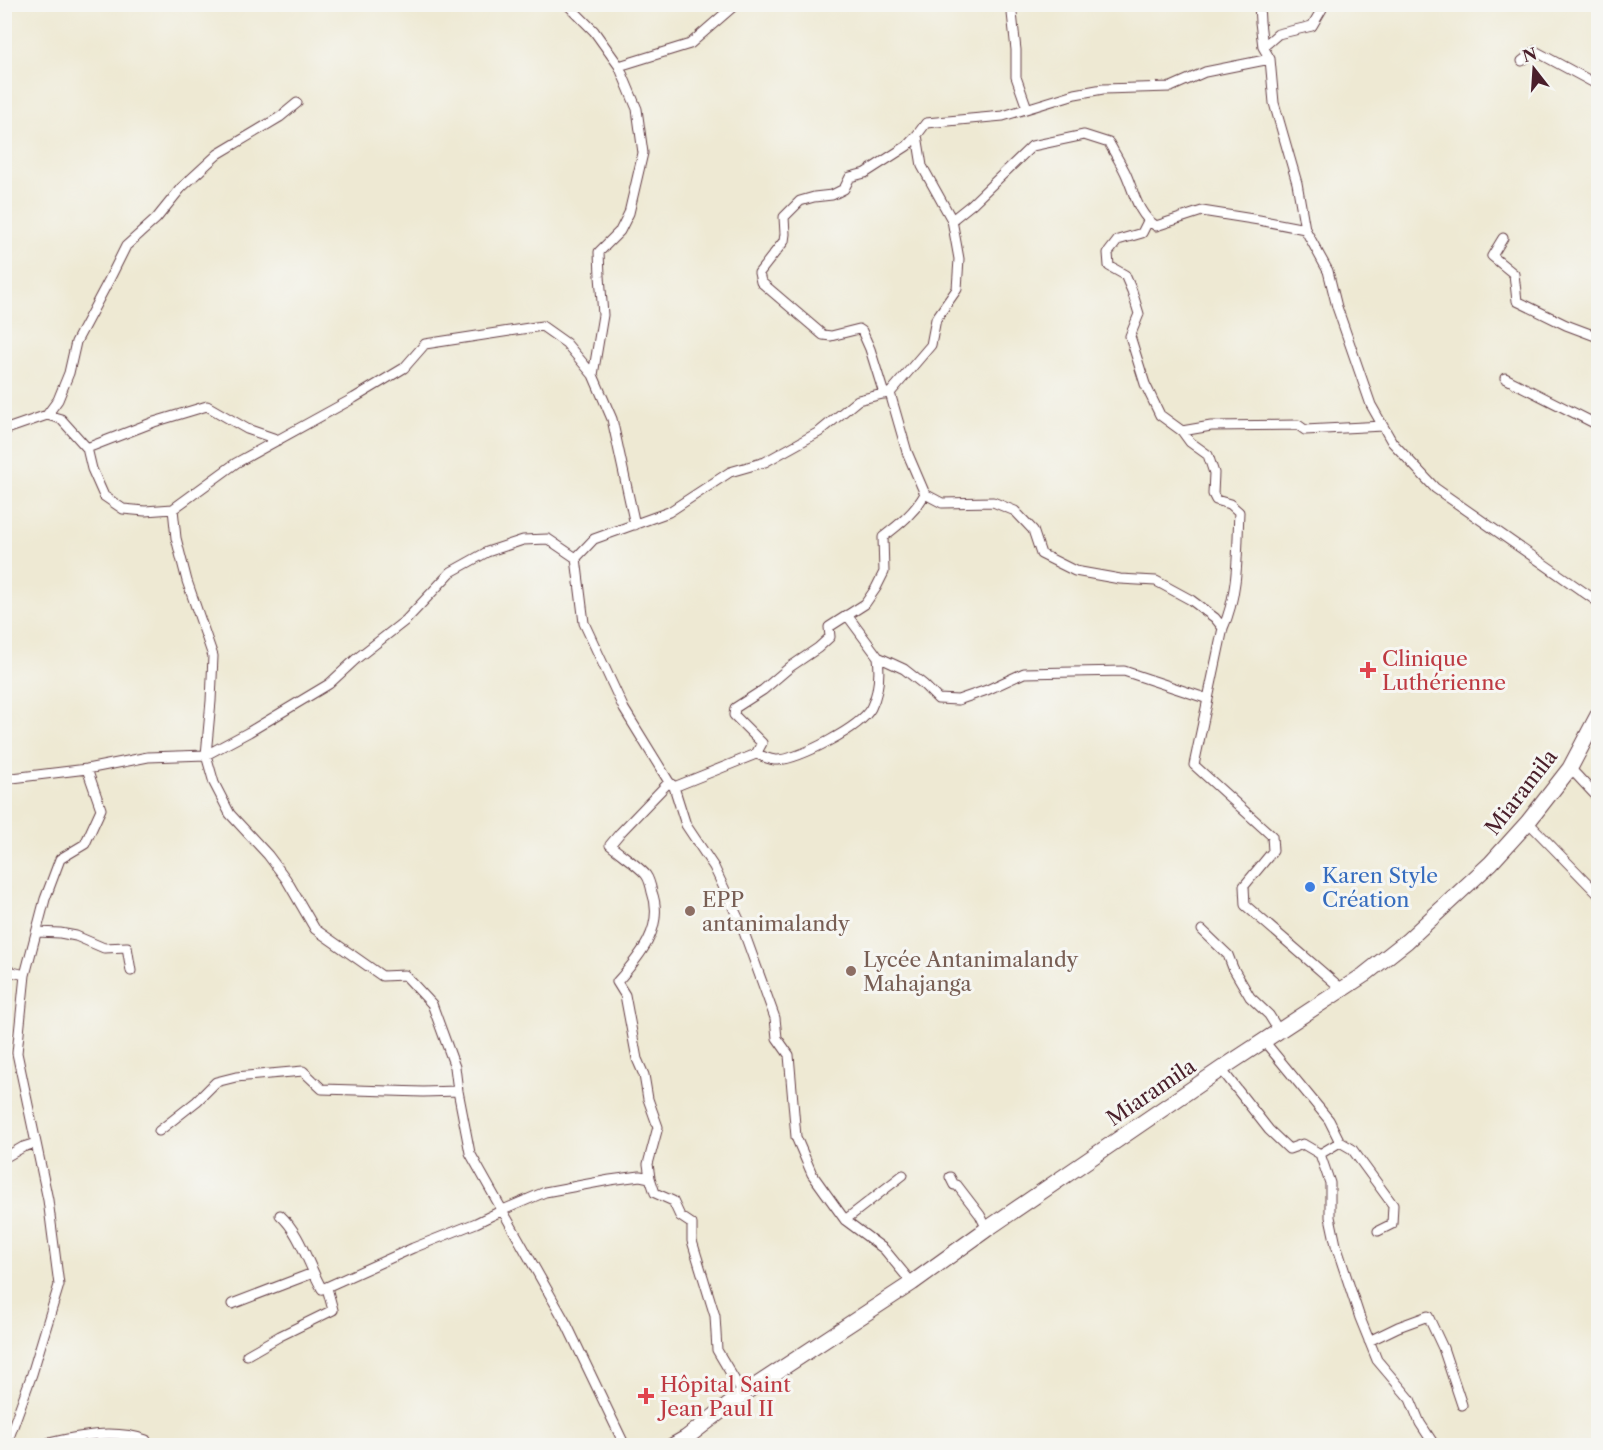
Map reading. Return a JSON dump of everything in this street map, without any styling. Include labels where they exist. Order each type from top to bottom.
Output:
[{"type":"main road","name":"Miaramila","points":[[672,1446],[686,1438],[743,1394],[912,1283],[1221,1069],[1343,990],[1407,941],[1491,863],[1528,822],[1570,768],[1599,715]]},
{"type":"street","points":[[567,4],[594,31],[619,66],[638,109],[643,153],[629,213],[620,231],[599,252],[603,315],[593,375]]},
{"type":"street","points":[[619,66],[690,44],[736,4]]},
{"type":"street","points":[[1011,4],[1016,50],[1016,77],[1027,108]]},
{"type":"street","points":[[1259,4],[1263,47],[1270,59],[1274,104],[1297,183],[1305,229],[1328,271],[1337,307],[1371,405],[1392,442],[1435,488],[1599,602]]},
{"type":"street","points":[[1263,47],[1278,34],[1312,26],[1323,4]]},
{"type":"street","points":[[1522,61],[1535,51],[1599,85]]},
{"type":"street","points":[[1223,628],[1215,618],[1191,600],[1156,581],[1120,579],[1075,571],[1041,554],[1033,530],[1015,511],[993,502],[942,503],[925,494],[862,331],[859,329],[823,336],[761,282],[759,273],[784,241],[784,217],[800,201],[832,195],[844,189],[850,177],[865,173],[907,146],[926,123],[1003,116],[1075,94],[1104,89],[1171,87],[1205,72],[1270,59]]},
{"type":"street","points":[[47,415],[58,400],[69,373],[76,342],[126,246],[156,219],[181,188],[218,154],[280,117],[297,103]]},
{"type":"street","points":[[576,558],[594,539],[669,512],[730,472],[765,462],[819,432],[858,400],[887,393],[931,345],[936,319],[957,289],[959,259],[952,220],[922,166],[917,135]]},
{"type":"street","points":[[952,220],[972,204],[1032,146],[1084,135],[1109,142],[1126,174],[1133,197],[1148,221],[1156,226],[1202,211],[1305,229]]},
{"type":"street","points":[[1148,221],[1142,233],[1118,240],[1108,253],[1110,266],[1125,275],[1139,314],[1130,336],[1145,384],[1160,415],[1208,455],[1214,472],[1213,494],[1216,500],[1230,504],[1239,512],[1236,581],[1230,613],[1223,628],[1194,765],[1272,836],[1273,851],[1244,886],[1245,905],[1343,990]]},
{"type":"street","points":[[1503,238],[1492,256],[1514,274],[1517,301],[1599,338]]},
{"type":"street","points":[[4,430],[47,415],[62,419],[87,448],[92,469],[104,496],[123,509],[145,511],[173,509],[236,463],[404,368],[425,344],[542,326],[566,343],[593,375],[612,419],[634,525]]},
{"type":"street","points":[[1505,378],[1599,425]]},
{"type":"street","points":[[87,448],[154,422],[207,406],[247,429],[279,440]]},
{"type":"street","points":[[1182,431],[1211,426],[1298,425],[1305,430],[1383,426]]},
{"type":"street","points":[[756,754],[762,743],[734,715],[735,708],[763,690],[818,648],[830,637],[829,627],[865,604],[884,572],[884,537],[917,507],[925,494]]},
{"type":"street","points":[[173,509],[178,549],[213,656],[206,755],[214,783],[230,814],[268,855],[286,879],[315,929],[382,976],[405,975],[432,1004],[455,1066],[470,1153],[567,1325],[625,1446]]},
{"type":"street","points":[[4,779],[87,769],[148,757],[206,755],[329,684],[356,659],[406,620],[451,572],[488,552],[523,540],[548,539],[576,558],[584,623],[624,709],[671,785],[686,825],[714,867],[741,924],[775,1018],[777,1038],[789,1055],[796,1137],[812,1174],[845,1220],[884,1249],[912,1283]]},
{"type":"street","points":[[847,615],[878,657],[904,669],[938,699],[958,700],[1024,673],[1124,671],[1208,699]]},
{"type":"street","points":[[743,1394],[717,1350],[715,1316],[692,1241],[693,1224],[680,1216],[673,1201],[655,1193],[650,1178],[648,1164],[658,1127],[648,1099],[644,1075],[637,1059],[625,995],[617,982],[639,957],[651,935],[657,913],[654,896],[646,876],[610,845],[620,832],[671,785],[756,754],[777,761],[809,751],[858,723],[870,708],[880,678],[878,657]]},
{"type":"street","points":[[1570,768],[1599,798]]},
{"type":"street","points":[[6,1446],[32,1374],[59,1285],[48,1200],[17,1053],[25,975],[45,899],[60,859],[85,844],[100,809],[87,769]]},
{"type":"street","points":[[1528,822],[1599,894]]},
{"type":"street","points":[[1202,930],[1228,956],[1250,998],[1269,1015],[1279,1031]]},
{"type":"street","points":[[37,932],[76,936],[104,948],[127,947],[131,971]]},
{"type":"street","points":[[4,970],[25,975]]},
{"type":"street","points":[[1264,1041],[1329,1120],[1340,1142],[1352,1149],[1393,1204],[1392,1224],[1378,1231]]},
{"type":"street","points":[[1221,1069],[1269,1130],[1289,1149],[1303,1144],[1320,1154],[1330,1183],[1330,1217],[1336,1245],[1359,1318],[1377,1360],[1410,1399],[1420,1423],[1435,1446]]},
{"type":"street","points":[[159,1131],[197,1101],[216,1082],[236,1077],[303,1071],[322,1089],[458,1091]]},
{"type":"street","points":[[1320,1154],[1340,1142]]},
{"type":"street","points":[[4,1158],[36,1143]]},
{"type":"street","points":[[845,1220],[903,1175]]},
{"type":"street","points":[[280,1215],[304,1251],[322,1289],[545,1192],[640,1176],[650,1178]]},
{"type":"street","points":[[950,1177],[954,1185],[957,1185],[980,1215],[987,1229]]},
{"type":"street","points":[[232,1304],[313,1273]]},
{"type":"street","points":[[247,1355],[333,1310],[327,1288]]},
{"type":"street","points":[[1369,1341],[1428,1316],[1443,1348],[1462,1405]]},
{"type":"street","points":[[35,1446],[90,1435],[107,1434],[146,1440]]},
{"type":"place","name":"Clinique Luthérienne","points":[[1368,670]]},
{"type":"place","name":"Karen Style Création","points":[[1310,887]]},
{"type":"place","name":"EPP antanimalandy","points":[[690,911]]},
{"type":"place","name":"Lycée Antanimalandy Mahajanga","points":[[851,971]]},
{"type":"place","name":"Hôpital Saint Jean Paul II","points":[[646,1396]]}]
